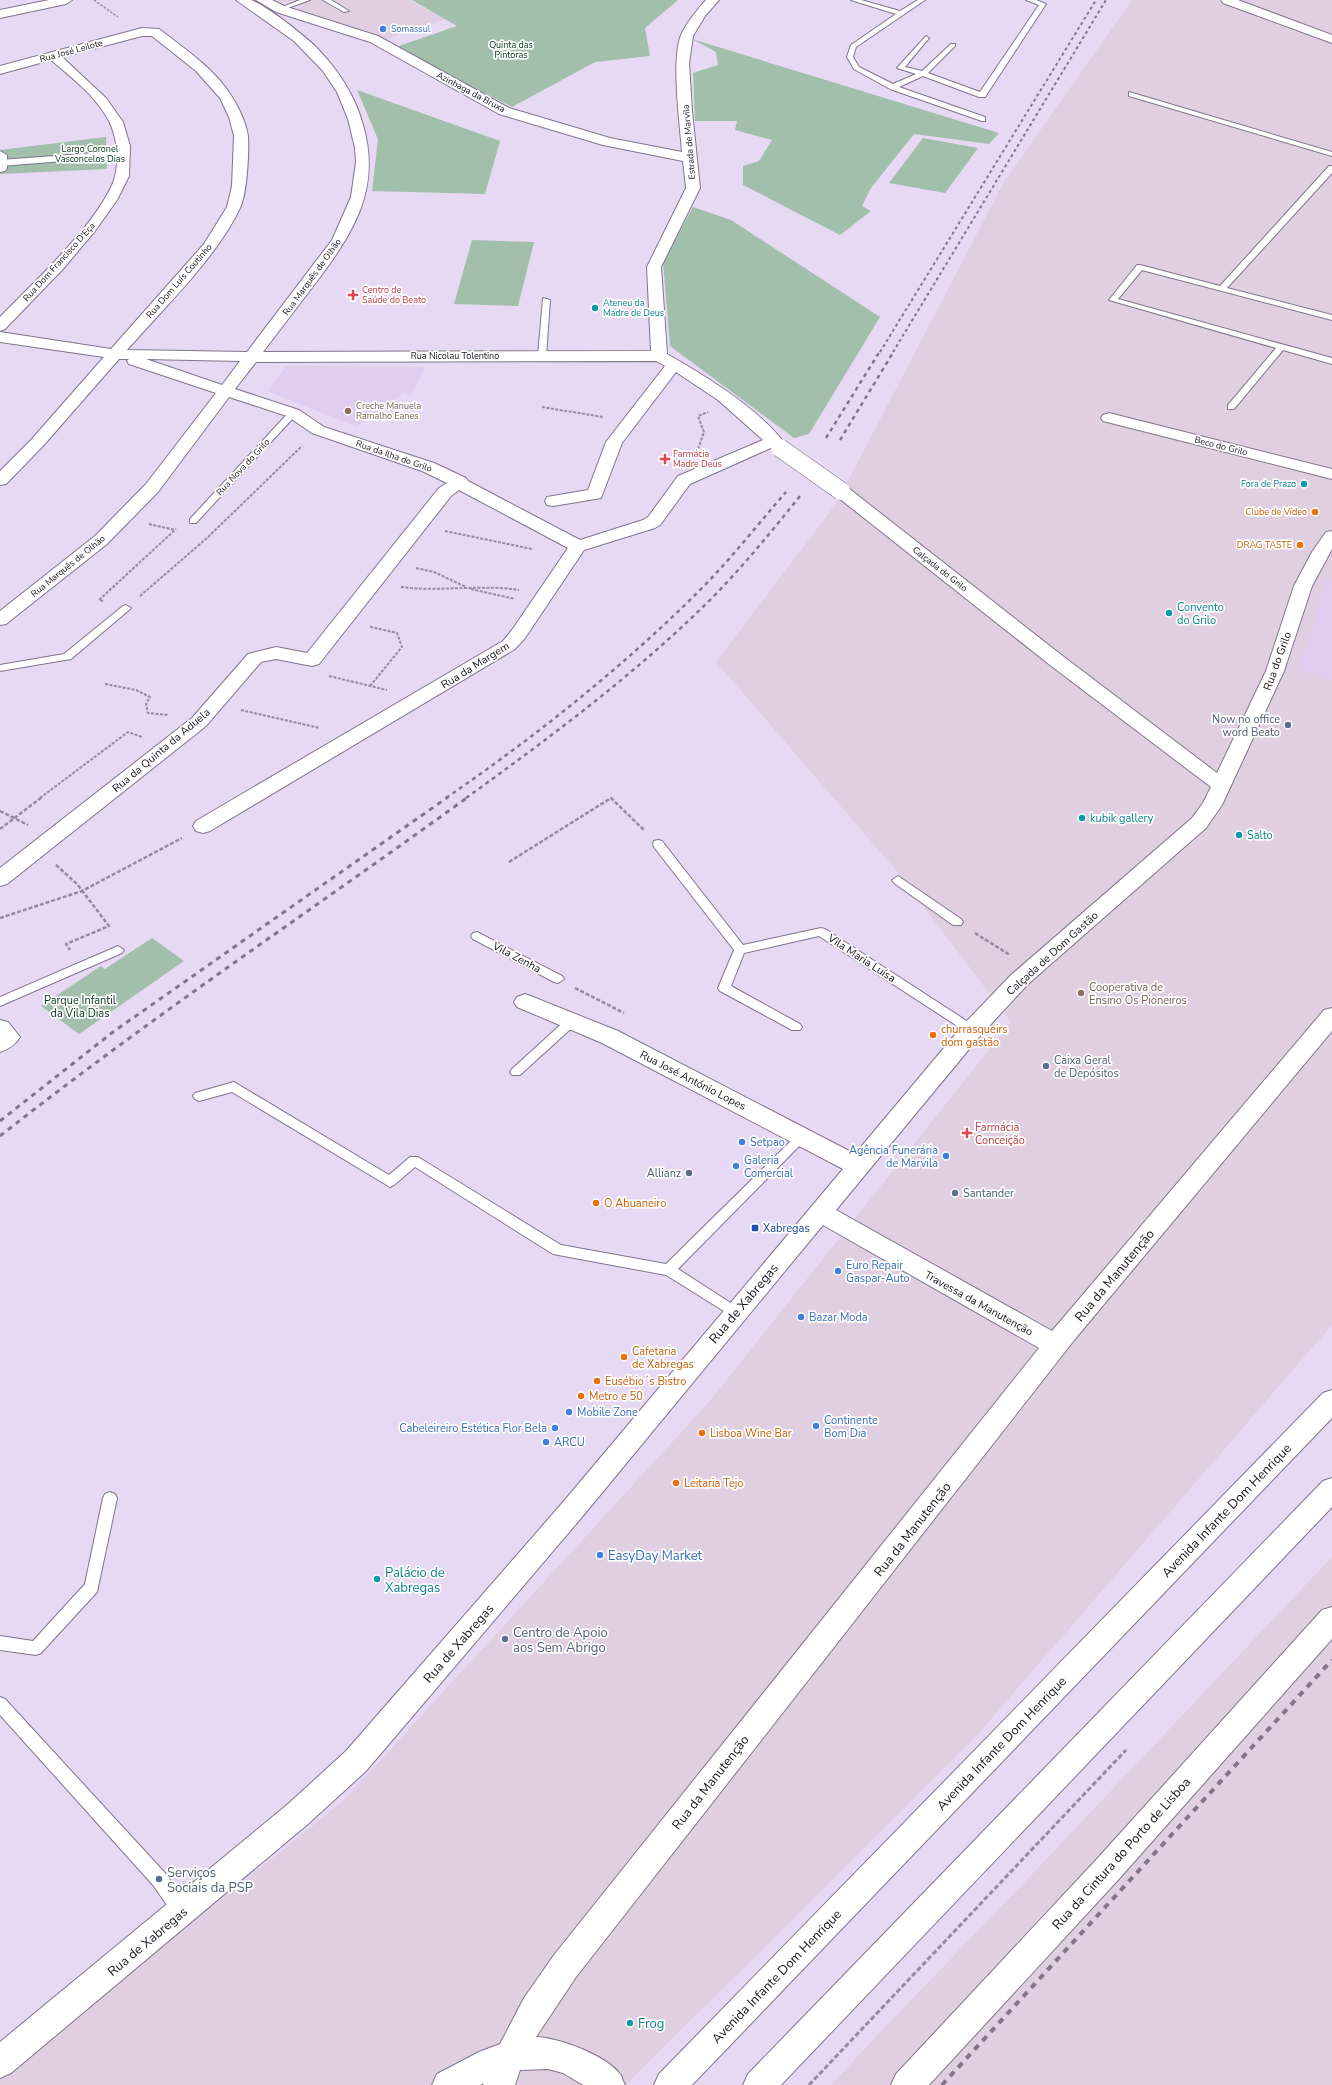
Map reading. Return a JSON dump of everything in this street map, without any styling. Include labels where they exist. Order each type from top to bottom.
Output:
[{"type":"street","points":[[0,14],[31,4],[66,0]]},
{"type":"street","name":"Rua Marquês de Olhão","points":[[0,620],[101,540],[152,488],[322,264],[344,232],[353,210],[362,176],[360,140],[348,98],[328,68],[301,40],[263,7],[242,0]]},
{"type":"street","name":"Estrada de Marvila","points":[[659,356],[654,268],[692,188],[683,63],[687,36],[700,14],[713,0]]},
{"type":"street","points":[[1227,0],[1332,39]]},
{"type":"street","points":[[263,7],[280,9]]},
{"type":"street","name":"Azinhaga da Bruxa","points":[[280,9],[374,39],[504,111],[608,142],[690,158]]},
{"type":"street","name":"Rua José Leilote","points":[[0,70],[142,32]]},
{"type":"street","name":"Rua Dom Luís Coutinho","points":[[0,480],[37,443],[210,246],[234,207],[239,186],[241,136],[236,117],[226,97],[196,64],[155,32],[142,32]]},
{"type":"street","name":"Rua Dom Francisco D'Eça","points":[[0,326],[78,242],[102,213],[119,183],[123,170],[124,154],[121,134],[112,116],[101,100],[52,55]]},
{"type":"street","points":[[0,162],[124,154]]},
{"type":"street","points":[[0,337],[115,354],[252,357]]},
{"type":"street","name":"Rua da Ilha do Grilo","points":[[115,354],[293,413],[318,430],[428,467],[460,482],[578,546]]},
{"type":"street","name":"Rua Nicolau Tolentino","points":[[252,357],[659,356]]},
{"type":"street","name":"Calçada do Grilo","points":[[659,356],[693,374],[731,403],[777,445],[841,491],[1057,661],[1221,785]]},
{"type":"street","points":[[553,501],[595,494],[614,442],[674,364]]},
{"type":"street","name":"Beco do Grilo","points":[[1109,418],[1332,474]]},
{"type":"street","points":[[578,546],[649,524],[654,521],[684,480],[732,459],[777,445]]},
{"type":"street","name":"Rua da Quinta da Aduela","points":[[0,879],[198,722],[256,658],[276,653],[312,660],[445,492],[460,482]]},
{"type":"street","name":"Rua do Grilo","points":[[1221,785],[1276,670],[1303,586],[1321,552],[1332,536]]},
{"type":"street","name":"Rua da Margem","points":[[203,826],[510,645],[578,546]]},
{"type":"street","name":"Calçada de Dom Gastão","points":[[858,1166],[880,1142],[972,1030],[1019,980],[1199,823],[1212,805],[1221,785]]},
{"type":"street","name":"Rua José António Lopes","points":[[525,1002],[610,1037],[858,1166]]},
{"type":"street","name":"Rua da Manutenção","points":[[499,2085],[510,2054],[526,2022],[565,1966],[1056,1346],[1332,1016]]},
{"type":"street","name":"Rua de Xabregas","points":[[0,2062],[298,1814],[356,1761],[573,1509],[858,1166]]},
{"type":"street","name":"Travessa da Manutenção","points":[[820,1212],[1056,1346]]},
{"type":"street","name":"Avenida Infante Dom Henrique","points":[[670,2085],[1332,1401]]},
{"type":"street","points":[[759,2085],[1332,1489]]},
{"type":"street","name":"Rua da Cintura do Porto de Lisboa","points":[[907,2085],[1107,1870],[1332,1619]]},
{"type":"street","points":[[448,2085],[482,2066],[510,2054],[538,2051],[565,2057],[584,2067],[609,2085]]},
{"type":"lane","points":[[280,9],[307,0]]},
{"type":"lane","points":[[326,0],[346,11]]},
{"type":"lane","points":[[854,0],[902,14]]},
{"type":"lane","points":[[922,0],[853,46],[850,57],[856,68],[893,87],[982,119]]},
{"type":"lane","points":[[926,38],[901,68],[923,74],[982,95],[1043,4],[1029,0]]},
{"type":"lane","points":[[893,87],[923,74],[953,45]]},
{"type":"lane","points":[[1132,94],[1332,154]]},
{"type":"lane","points":[[1222,289],[1332,168]]},
{"type":"lane","points":[[1332,318],[1140,267],[1114,300],[1332,361]]},
{"type":"lane","points":[[542,356],[546,300]]},
{"type":"lane","points":[[1231,406],[1281,347]]},
{"type":"lane","name":"Rua Nova do Grilo","points":[[193,521],[293,413]]},
{"type":"lane","points":[[0,668],[67,657],[126,608]]},
{"type":"lane","points":[[658,844],[740,950],[724,988],[796,1027]]},
{"type":"lane","points":[[898,880],[957,922]]},
{"type":"lane","name":"Vila Maria Luísa","points":[[740,950],[821,932],[972,1030]]},
{"type":"lane","name":"Vila Zenha","points":[[477,936],[558,979]]},
{"type":"lane","points":[[0,1002],[118,950]]},
{"type":"lane","points":[[516,1072],[572,1022]]},
{"type":"lane","points":[[199,1096],[234,1087],[390,1182],[414,1160],[558,1250],[669,1270],[735,1313]]},
{"type":"lane","points":[[669,1270],[802,1137]]},
{"type":"lane","points":[[0,1643],[36,1648],[92,1587],[110,1498]]},
{"type":"lane","points":[[0,1704],[159,1879],[182,1912]]},
{"type":"path","points":[[731,403],[698,416],[704,432],[697,449],[732,459]]},
{"type":"path","points":[[542,406],[630,422]]},
{"type":"path","points":[[124,517],[181,532]]},
{"type":"path","points":[[126,608],[99,600],[182,523],[193,521]]},
{"type":"path","points":[[442,535],[445,530],[536,550]]},
{"type":"path","points":[[200,537],[207,538]]},
{"type":"path","points":[[413,573],[421,562]]},
{"type":"path","points":[[416,568],[434,572],[468,588],[542,600]]},
{"type":"path","points":[[398,592],[405,582]]},
{"type":"path","points":[[518,590],[522,584]]},
{"type":"path","points":[[402,587],[416,590],[501,586],[518,590],[542,600]]},
{"type":"path","points":[[338,678],[370,686],[402,646],[397,633],[371,627],[375,622]]},
{"type":"path","points":[[105,684],[136,690],[150,696],[146,704],[148,712],[185,717],[198,722]]},
{"type":"path","points":[[253,713],[357,736]]},
{"type":"path","points":[[0,829],[128,732],[167,747]]},
{"type":"path","points":[[509,862],[612,798],[658,844]]},
{"type":"path","points":[[0,811],[14,818]]},
{"type":"path","points":[[0,918],[82,891],[203,826]]},
{"type":"path","points":[[33,854],[60,868],[82,891],[109,926],[66,944],[83,966]]},
{"type":"path","points":[[957,922],[1032,969]]},
{"type":"shaded area","points":[[266,0],[293,0],[275,5]]},
{"type":"shaded area","name":"Somassul","points":[[293,0],[409,0],[445,19],[384,40],[292,11],[304,6]]},
{"type":"shaded area","points":[[1132,0],[1332,0],[1332,580],[1324,578],[1314,626],[1297,669],[1332,680],[1332,1325],[977,1735],[626,2085],[0,2085],[0,2079],[344,1800],[710,1401],[1011,1022],[895,869],[716,662],[836,504],[1004,182]]},
{"type":"shaded area","name":"Creche Manuela Ramalho Eanes","points":[[287,366],[425,367],[411,396],[404,393],[357,427],[267,391]]},
{"type":"shaded area","points":[[1324,578],[1332,580],[1332,680],[1297,669],[1314,626]]},
{"type":"shaded area","points":[[1332,1557],[1332,2085],[831,2085],[1021,1886]]},
{"type":"green space","name":"Quinta das Pintoras","points":[[412,0],[678,0],[645,28],[650,56],[595,62],[512,107],[451,76],[399,46],[457,26]]},
{"type":"green space","points":[[692,39],[999,133],[989,144],[914,134],[871,188],[862,206],[871,211],[840,235],[743,185],[743,166],[759,161],[772,140],[735,130],[737,121],[695,121],[693,73],[718,65],[716,52]]},
{"type":"green space","points":[[357,90],[500,141],[485,194],[372,191],[378,139]]},
{"type":"green space","name":"Largo Coronel Vasconcelos Dias","points":[[106,137],[107,169],[0,174],[0,150]]},
{"type":"green space","points":[[923,138],[978,148],[945,193],[889,183]]},
{"type":"green space","points":[[693,207],[731,220],[880,317],[809,434],[794,438],[670,346],[663,262]]},
{"type":"green space","points":[[472,240],[534,242],[518,306],[454,304]]},
{"type":"green space","name":"Parque Infantil da Vila Dias","points":[[152,938],[184,961],[79,1034],[41,1006],[101,966],[105,969]]},
{"type":"railway","points":[[880,352],[1096,0]]},
{"type":"railway","points":[[893,352],[1106,0]]},
{"type":"railway","points":[[826,438],[880,351]]},
{"type":"railway","points":[[840,440],[894,351]]},
{"type":"railway","points":[[446,798],[513,750],[578,700],[671,619],[733,554],[786,492]]},
{"type":"railway","points":[[466,798],[594,702],[684,625],[713,597],[758,548],[800,496]]},
{"type":"railway","points":[[0,1121],[113,1032],[448,797]]},
{"type":"railway","points":[[0,1136],[173,1006],[468,797]]},
{"type":"railway","points":[[942,2085],[1332,1660]]},
{"type":"place","name":"Somassul","points":[[383,29]]},
{"type":"place","name":"Centro de Saúde do Beato","points":[[353,295]]},
{"type":"place","name":"Ateneu da Madre de Deus","points":[[595,308]]},
{"type":"place","name":"Creche Manuela Ramalho Eanes","points":[[348,411]]},
{"type":"place","name":"Farmácia Madre Deus","points":[[665,459]]},
{"type":"place","name":"Fora de Prazo","points":[[1304,484]]},
{"type":"place","name":"Clube de Vídeo","points":[[1315,512]]},
{"type":"place","name":"DRAG TASTE","points":[[1300,545]]},
{"type":"place","name":"Convento do Grilo","points":[[1169,613]]},
{"type":"place","name":"Now no office word Beato","points":[[1288,725]]},
{"type":"place","name":"kubik gallery","points":[[1082,818]]},
{"type":"place","name":"Salto","points":[[1239,835]]},
{"type":"place","name":"Cooperativa de Ensino Os Pioneiros","points":[[1081,993]]},
{"type":"place","name":"churrasqueirs dom gastão","points":[[933,1035]]},
{"type":"place","name":"Caixa Geral de Depósitos","points":[[1046,1066]]},
{"type":"place","name":"Farmácia Conceição","points":[[967,1133]]},
{"type":"place","name":"Setpao","points":[[742,1142]]},
{"type":"place","name":"Agência Funerária de Marvila","points":[[946,1156]]},
{"type":"place","name":"Galeria Comercial","points":[[736,1166]]},
{"type":"place","name":"Allianz","points":[[689,1173]]},
{"type":"place","name":"Santander","points":[[955,1193]]},
{"type":"place","name":"O Abuaneiro","points":[[596,1203]]},
{"type":"place","name":"Xabregas","points":[[755,1228]]},
{"type":"place","name":"Euro Repair Gaspar-Auto","points":[[838,1271]]},
{"type":"place","name":"Bazar Moda","points":[[801,1317]]},
{"type":"place","name":"Cafetaria de Xabregas","points":[[624,1357]]},
{"type":"place","name":"Eusébio´s Bistro","points":[[597,1381]]},
{"type":"place","name":"Metro e 50","points":[[581,1396]]},
{"type":"place","name":"Mobile Zone","points":[[569,1412]]},
{"type":"place","name":"Continente Bom Dia","points":[[816,1426]]},
{"type":"place","name":"Cabeleireiro Estética Flor Bela","points":[[555,1428]]},
{"type":"place","name":"Lisboa Wine Bar","points":[[702,1433]]},
{"type":"place","name":"ARCU","points":[[546,1442]]},
{"type":"place","name":"Leitaria Tejo","points":[[676,1483]]},
{"type":"place","name":"EasyDay Market","points":[[600,1555]]},
{"type":"place","name":"Palácio de Xabregas","points":[[377,1579]]},
{"type":"place","name":"Centro de Apoio aos Sem Abrigo","points":[[505,1639]]},
{"type":"place","name":"Serviços Sociais da PSP","points":[[159,1879]]},
{"type":"place","name":"Frog","points":[[630,2023]]}]
